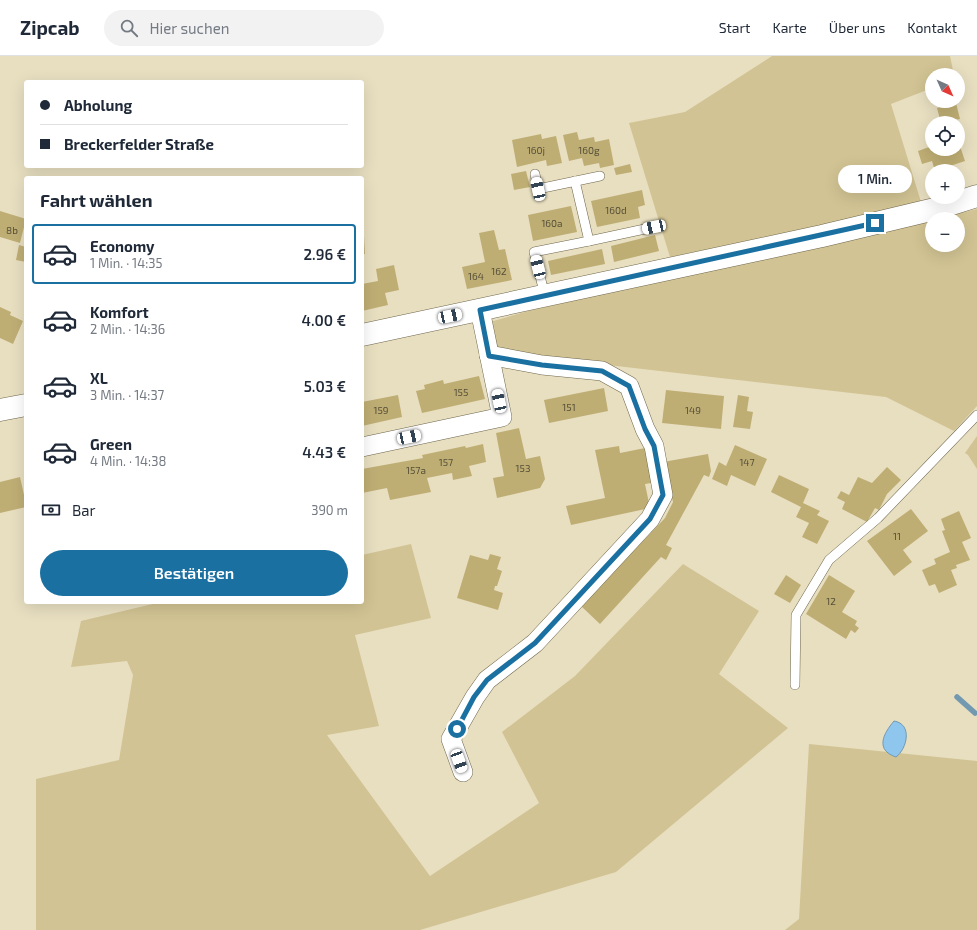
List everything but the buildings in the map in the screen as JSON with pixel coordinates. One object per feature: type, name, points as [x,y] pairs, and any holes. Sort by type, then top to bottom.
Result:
[{"type":"main road","points":[[364,335],[822,236],[939,208],[977,196]]},
{"type":"main road","points":[[0,410],[24,405]]},
{"type":"street","points":[[364,447],[502,417],[480,310]]},
{"type":"street","points":[[463,772],[451,739],[474,697],[487,680],[535,643],[650,519],[663,495],[654,446],[645,429],[629,386],[602,371],[542,365],[489,356]]},
{"type":"lane","points":[[535,174],[538,189],[600,176]]},
{"type":"lane","points":[[575,181],[589,241]]},
{"type":"lane","points":[[545,296],[534,252],[654,227]]},
{"type":"lane","points":[[795,685],[796,615],[829,560],[878,518],[977,415]]},
{"type":"shaded area","points":[[772,56],[950,56],[953,68],[925,68],[925,91],[891,104],[921,202],[670,257],[629,123],[685,112]]},
{"type":"shaded area","points":[[977,209],[977,406],[954,431],[886,397],[495,352],[490,322],[528,311],[925,222],[925,252],[965,252],[965,212]]},
{"type":"shaded area","points":[[977,436],[977,469],[965,453]]},
{"type":"shaded area","points":[[411,544],[431,618],[355,635],[379,726],[327,735],[430,876],[539,803],[502,732],[575,676],[683,564],[759,611],[719,674],[788,728],[616,872],[420,930],[36,930],[36,779],[119,760],[133,675],[127,661],[71,667],[81,621],[153,604],[364,604],[364,555]]},
{"type":"shaded area","points":[[809,744],[977,761],[977,930],[785,930],[799,919]]},
{"type":"water","points":[[894,721],[900,723],[906,732],[903,748],[896,757],[889,754],[883,746],[884,736]]},
{"type":"waterway","points":[[957,697],[975,713]]},
{"type":"route","points":[[457,729],[474,697],[487,680],[535,643],[650,519],[659,505],[663,495],[654,446],[645,429],[629,386],[602,371],[542,365],[489,356],[480,310],[822,236],[875,223]]}]
